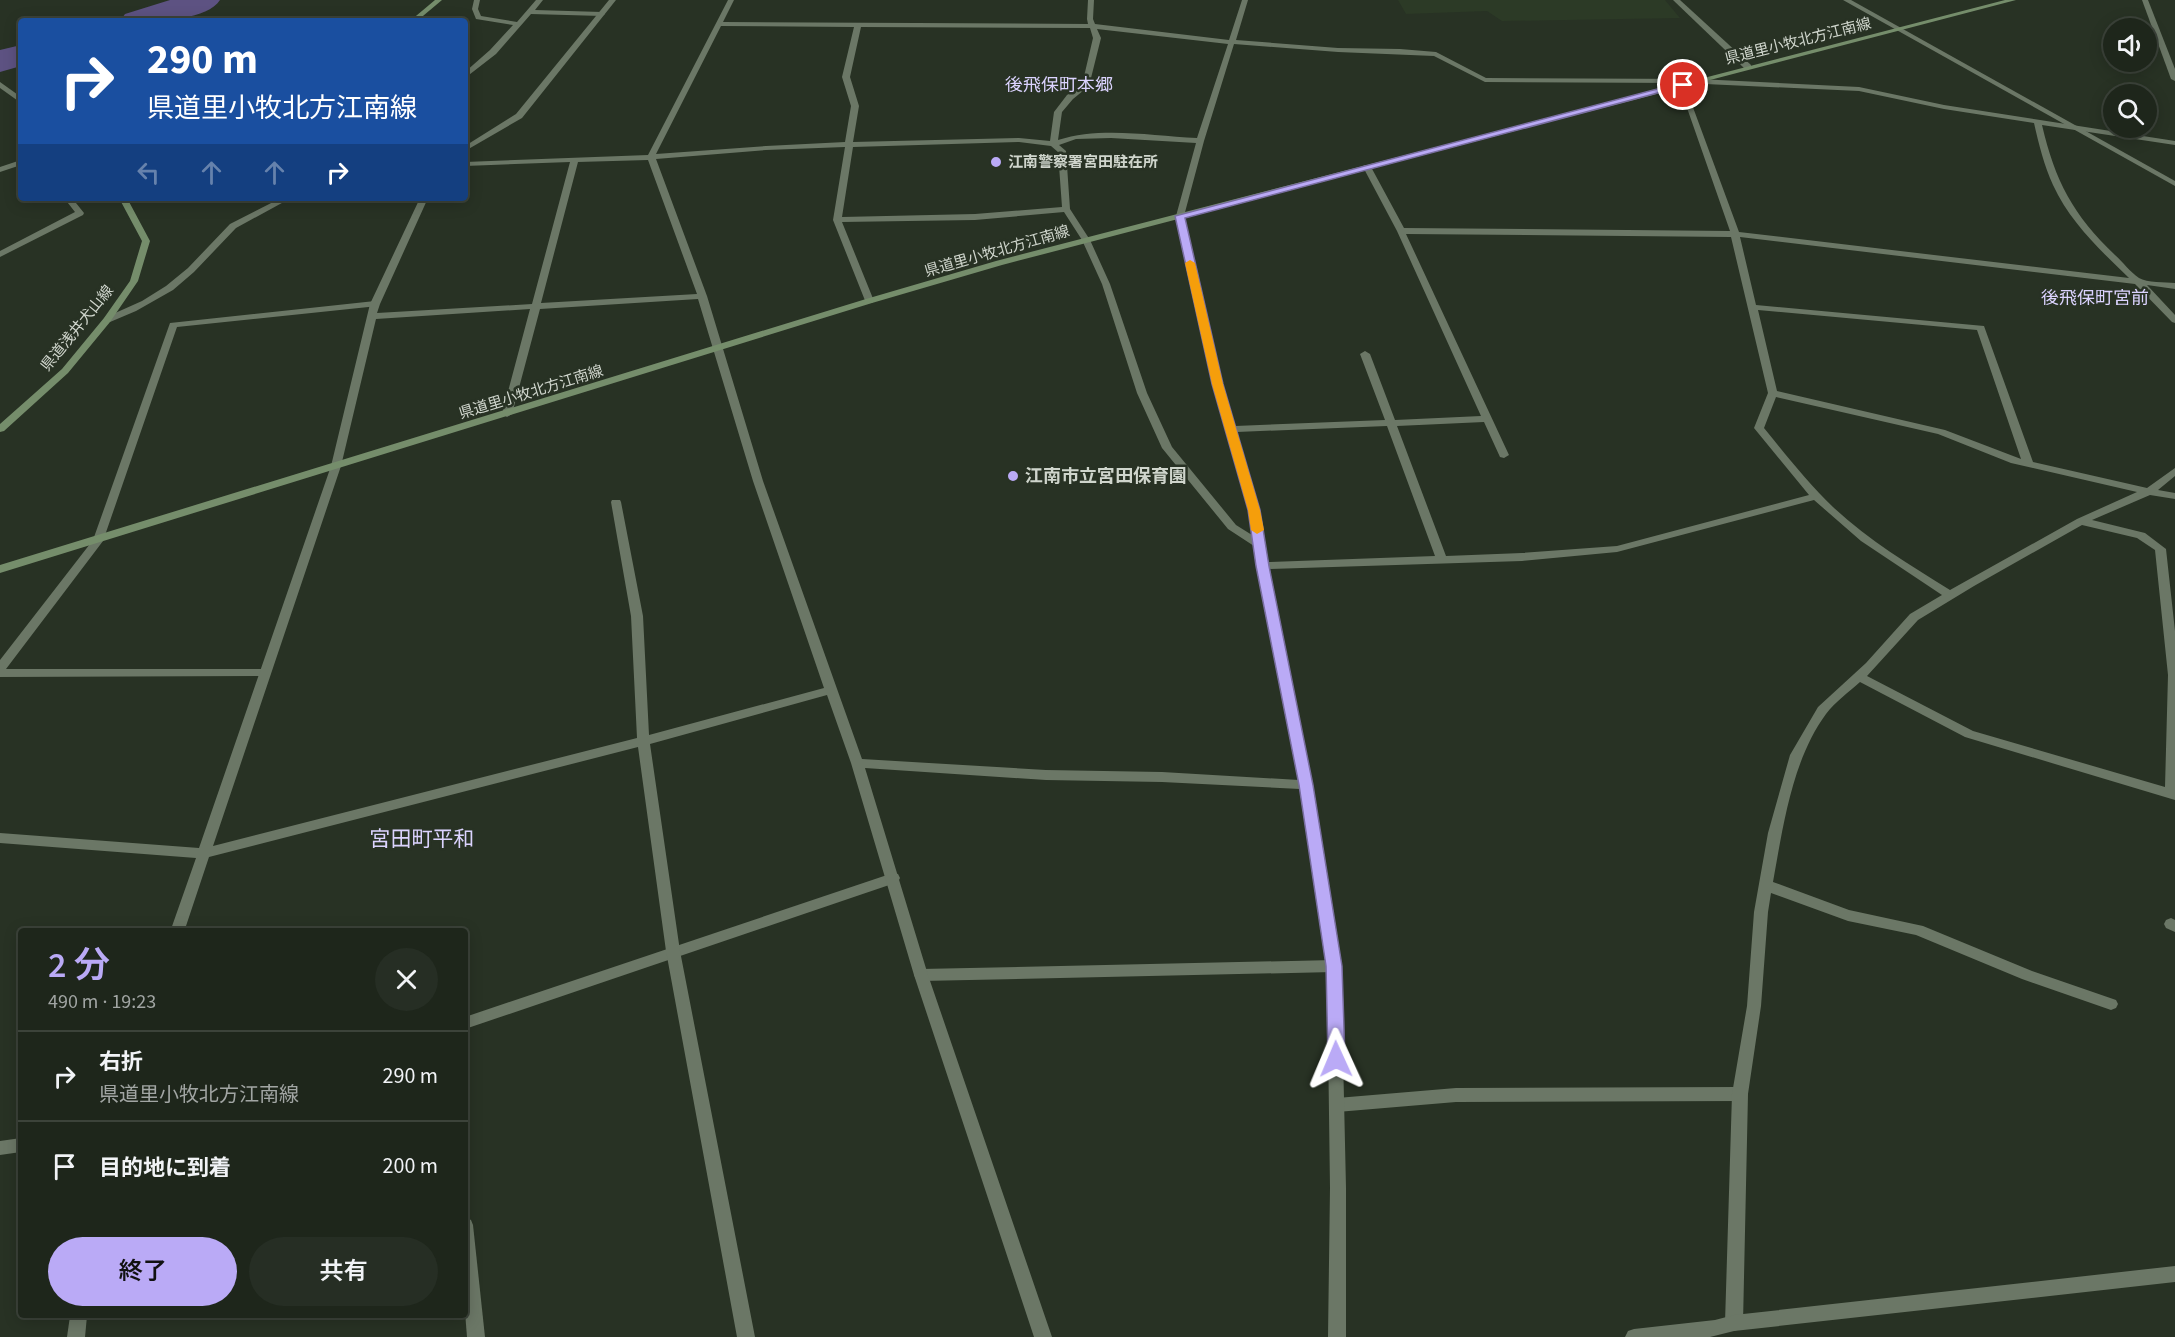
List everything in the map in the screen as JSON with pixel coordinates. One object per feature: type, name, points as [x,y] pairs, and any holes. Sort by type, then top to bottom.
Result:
[{"type":"main road","points":[[417,18],[439,0]]},
{"type":"main road","name":"県道里小牧北方江南線","points":[[0,569],[98,541],[869,301],[1086,240],[2013,0]]},
{"type":"main road","name":"県道浅井犬山線","points":[[0,429],[65,371],[108,320],[134,281],[146,241],[125,201]]},
{"type":"street","points":[[477,0],[475,9],[478,18],[518,24]]},
{"type":"street","points":[[468,73],[493,52],[540,0]]},
{"type":"street","points":[[468,147],[519,116],[613,0]]},
{"type":"street","points":[[732,0],[651,158],[702,296],[758,481],[857,763],[921,975],[1043,1337]]},
{"type":"street","points":[[1053,144],[1058,112],[1070,97],[1085,86],[1097,39],[1090,19],[1091,0]]},
{"type":"street","points":[[1245,0],[1200,141],[1180,216],[1218,384],[1254,510],[1262,566],[1306,785],[1334,966],[1337,1105],[1337,1337]]},
{"type":"street","points":[[1676,0],[1748,68]]},
{"type":"street","points":[[1845,0],[2175,184]]},
{"type":"street","points":[[2145,0],[2175,79]]},
{"type":"street","points":[[531,12],[602,14]]},
{"type":"street","points":[[719,24],[1092,26],[1232,42],[1436,54],[1485,80],[1698,81],[1859,89],[1944,107],[2175,143]]},
{"type":"street","points":[[858,24],[846,77],[855,106],[837,220],[869,301]]},
{"type":"street","points":[[0,84],[18,99]]},
{"type":"street","points":[[1683,85],[1735,234],[1773,393],[1759,428],[1799,478],[1839,518],[1887,554],[1950,595]]},
{"type":"street","points":[[2038,123],[2044,156],[2056,185],[2073,216],[2106,253],[2175,320]]},
{"type":"street","points":[[468,164],[651,158],[766,148],[926,141],[1019,140],[1053,144],[1075,137],[1111,136],[1200,141]]},
{"type":"street","points":[[1053,144],[1062,151],[1066,209],[1086,240],[1106,284],[1142,393],[1167,448],[1232,527],[1260,545]]},
{"type":"street","points":[[507,414],[575,160]]},
{"type":"street","points":[[0,170],[18,163]]},
{"type":"street","points":[[1367,167],[1401,231],[1420,277],[1504,455]]},
{"type":"street","points":[[0,254],[80,213],[70,201]]},
{"type":"street","points":[[108,320],[145,305],[167,290],[201,260],[234,225],[281,201]]},
{"type":"street","points":[[178,928],[336,466],[375,304],[423,201]]},
{"type":"street","points":[[837,220],[975,217],[1066,209]]},
{"type":"street","points":[[1401,231],[1735,234],[2175,286]]},
{"type":"street","points":[[373,316],[702,296]]},
{"type":"street","points":[[0,668],[98,541],[173,325],[375,304]]},
{"type":"street","points":[[1753,307],[1981,328],[2028,464]]},
{"type":"street","points":[[1365,354],[1442,560]]},
{"type":"street","points":[[1773,393],[1941,432],[2028,464],[2175,496]]},
{"type":"street","points":[[1230,429],[1488,419]]},
{"type":"street","points":[[1734,1323],[1740,1094],[1754,1006],[1761,912],[1775,833],[1796,755],[1822,710],[1914,617],[2081,521],[2149,491],[2175,471]]},
{"type":"street","points":[[1262,566],[1522,557],[1617,549],[1818,496]]},
{"type":"street","points":[[616,502],[637,616],[643,740],[673,951],[746,1337]]},
{"type":"street","points":[[1858,676],[1969,734],[2173,795],[2175,676],[2160,549],[2141,535],[2081,521]]},
{"type":"street","points":[[0,673],[265,673]]},
{"type":"street","points":[[0,838],[204,853],[557,764],[831,690]]},
{"type":"street","points":[[857,763],[1046,775],[1162,777],[1306,785]]},
{"type":"street","points":[[468,1022],[893,878]]},
{"type":"street","points":[[1766,885],[1848,915],[1918,930],[2027,975],[2111,1004]]},
{"type":"street","points":[[921,975],[1334,966]]},
{"type":"street","points":[[1337,1105],[1456,1095],[1740,1094]]},
{"type":"street","points":[[0,1148],[18,1145]]},
{"type":"street","points":[[468,1256],[476,1337]]},
{"type":"street","points":[[1634,1337],[1716,1332],[1734,1323],[2175,1274]]},
{"type":"street","points":[[76,1337],[79,1318]]},
{"type":"shaded area","points":[[1398,0],[1665,0],[1680,18],[1502,21],[1487,11],[1406,14]]},
{"type":"waterway","points":[[147,18],[204,0]]},
{"type":"waterway","points":[[0,61],[18,56]]},
{"type":"slow traffic","points":[[1190,263],[1218,384],[1254,510],[1257,530]]},
{"type":"place","name":"江南警察署宮田駐在所","points":[[996,162]]},
{"type":"place","name":"江南市立宮田保育園","points":[[1013,476]]},
{"type":"district","name":"後飛保町本郷","points":[[1059,85]]},
{"type":"district","name":"後飛保町宮前","points":[[2095,298]]},
{"type":"district","name":"宮田町平和","points":[[422,839]]},
{"type":"route","points":[[1336,1059],[1334,966],[1306,785],[1262,566],[1254,510],[1218,384],[1180,216],[1683,85]]}]
